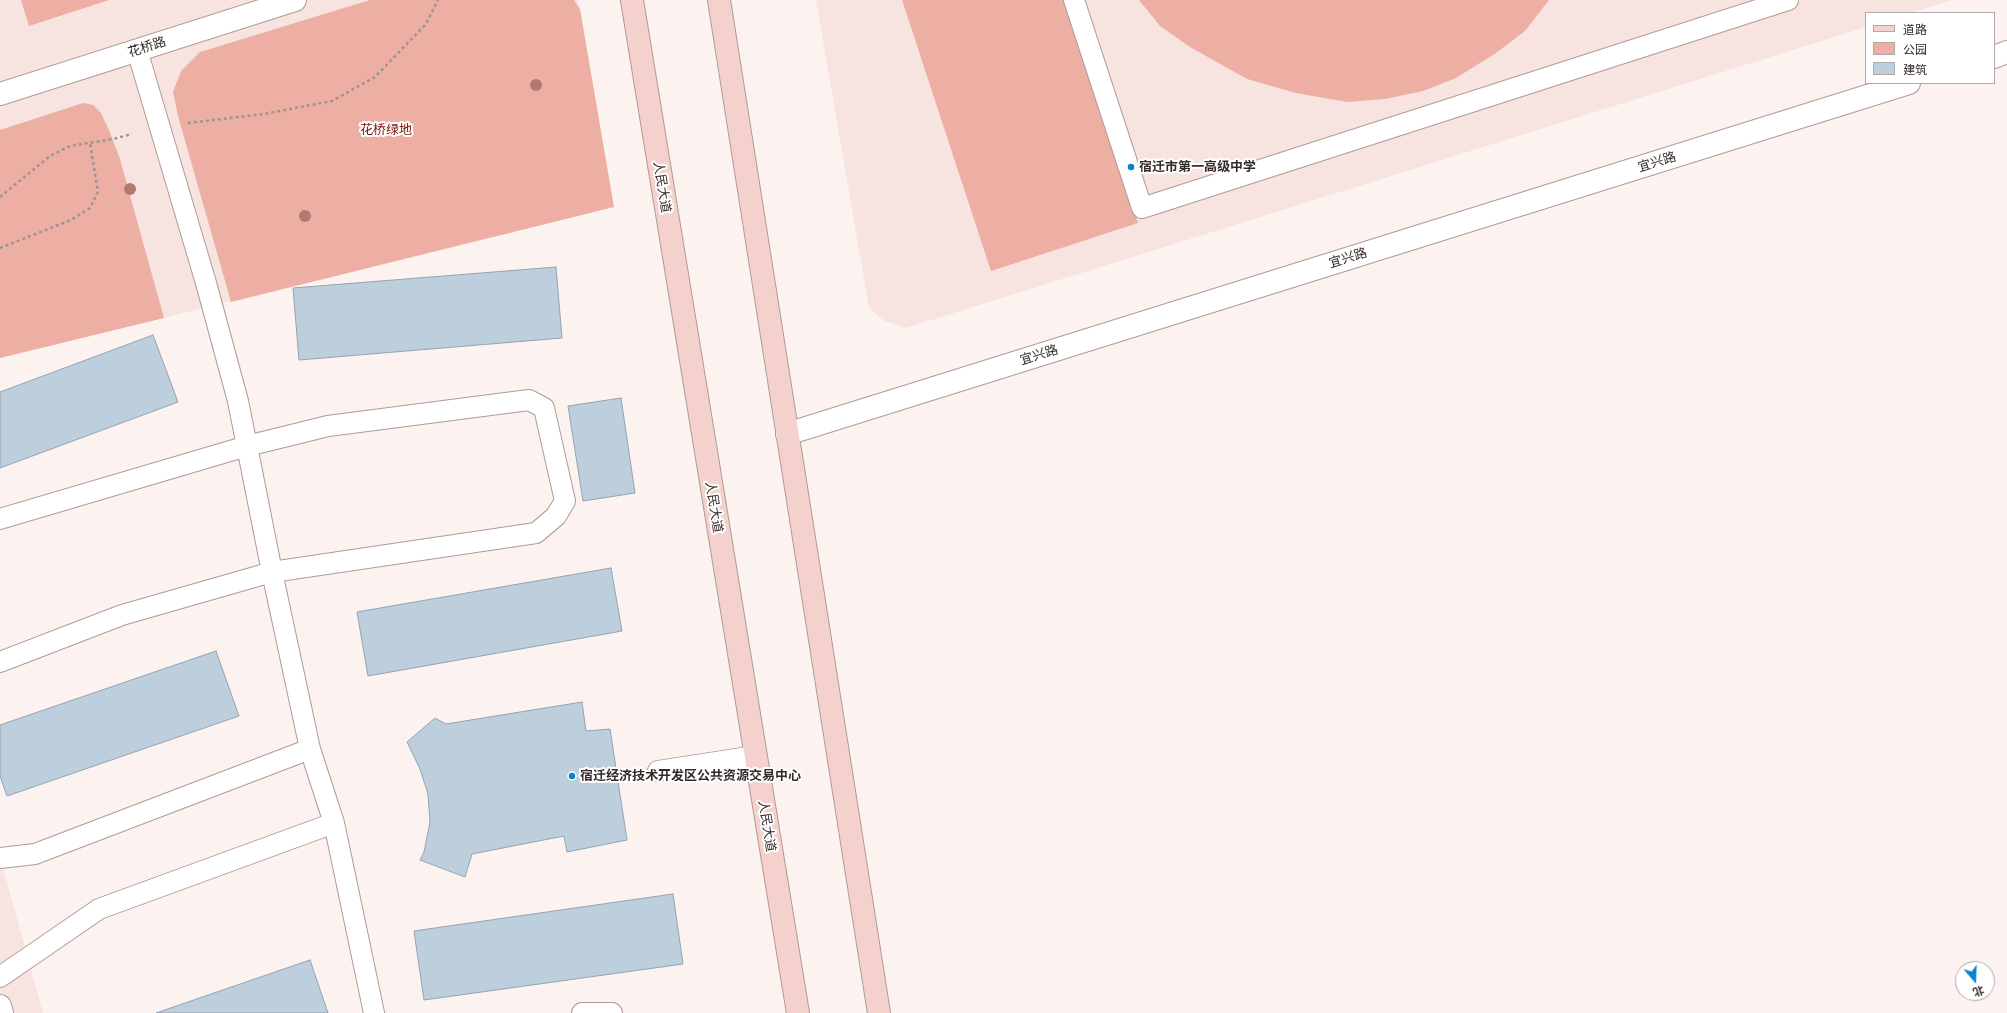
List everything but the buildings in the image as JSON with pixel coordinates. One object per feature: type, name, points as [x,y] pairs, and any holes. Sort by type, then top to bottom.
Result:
[{"type":"main road","name":"人民大道","points":[[632,0],[798,1013]]},
{"type":"main road","points":[[719,0],[880,1013]]},
{"type":"street","name":"花桥路","points":[[0,94],[295,0]]},
{"type":"street","points":[[1995,56],[2007,52]]},
{"type":"street","name":"宜兴路","points":[[787,434],[1906,84]]},
{"type":"street","points":[[0,1006],[2,1013]]},
{"type":"lane","points":[[1074,0],[1142,208],[1776,2]]},
{"type":"lane","points":[[137,50],[206,283],[238,401],[272,572],[310,748],[334,822],[374,1013]]},
{"type":"lane","points":[[0,519],[247,446],[328,426],[529,400],[544,408],[565,501],[556,516],[536,533],[272,572],[122,615],[0,662]]},
{"type":"lane","points":[[0,858],[35,854],[310,748]]},
{"type":"lane","points":[[658,772],[755,756]]},
{"type":"lane","points":[[0,977],[99,909],[334,822]]},
{"type":"lane","points":[[582,1013],[612,1013]]},
{"type":"path","points":[[0,197],[50,156],[70,146],[113,139],[160,126],[221,121],[332,101],[375,78],[426,24],[438,0]]},
{"type":"path","points":[[0,248],[71,220],[90,208],[98,192],[90,143]]},
{"type":"shaded area","points":[[0,0],[578,0],[614,207],[0,358]]},
{"type":"shaded area","name":"宿迁市第一高级中学","points":[[816,0],[1952,0],[1913,12],[1865,12],[1865,27],[906,328],[883,320],[869,308]]},
{"type":"shaded area","points":[[0,857],[43,1013],[0,1013]]},
{"type":"green space","points":[[21,0],[109,0],[29,26]]},
{"type":"green space","name":"花桥绿地","points":[[370,0],[574,0],[580,9],[614,207],[231,302],[178,116],[173,92],[181,71],[200,52]]},
{"type":"green space","points":[[902,0],[1065,0],[1138,223],[991,271]]},
{"type":"green space","points":[[1139,0],[1549,0],[1525,31],[1496,53],[1456,78],[1423,91],[1385,99],[1347,102],[1296,93],[1247,79],[1190,47],[1160,26]]},
{"type":"green space","points":[[83,103],[93,105],[101,113],[120,159],[164,318],[0,358],[0,130]]},
{"type":"place","name":"宿迁市第一高级中学","points":[[1131,167]]},
{"type":"place","name":"宿迁经济技术开发区公共资源交易中心","points":[[572,776]]}]
